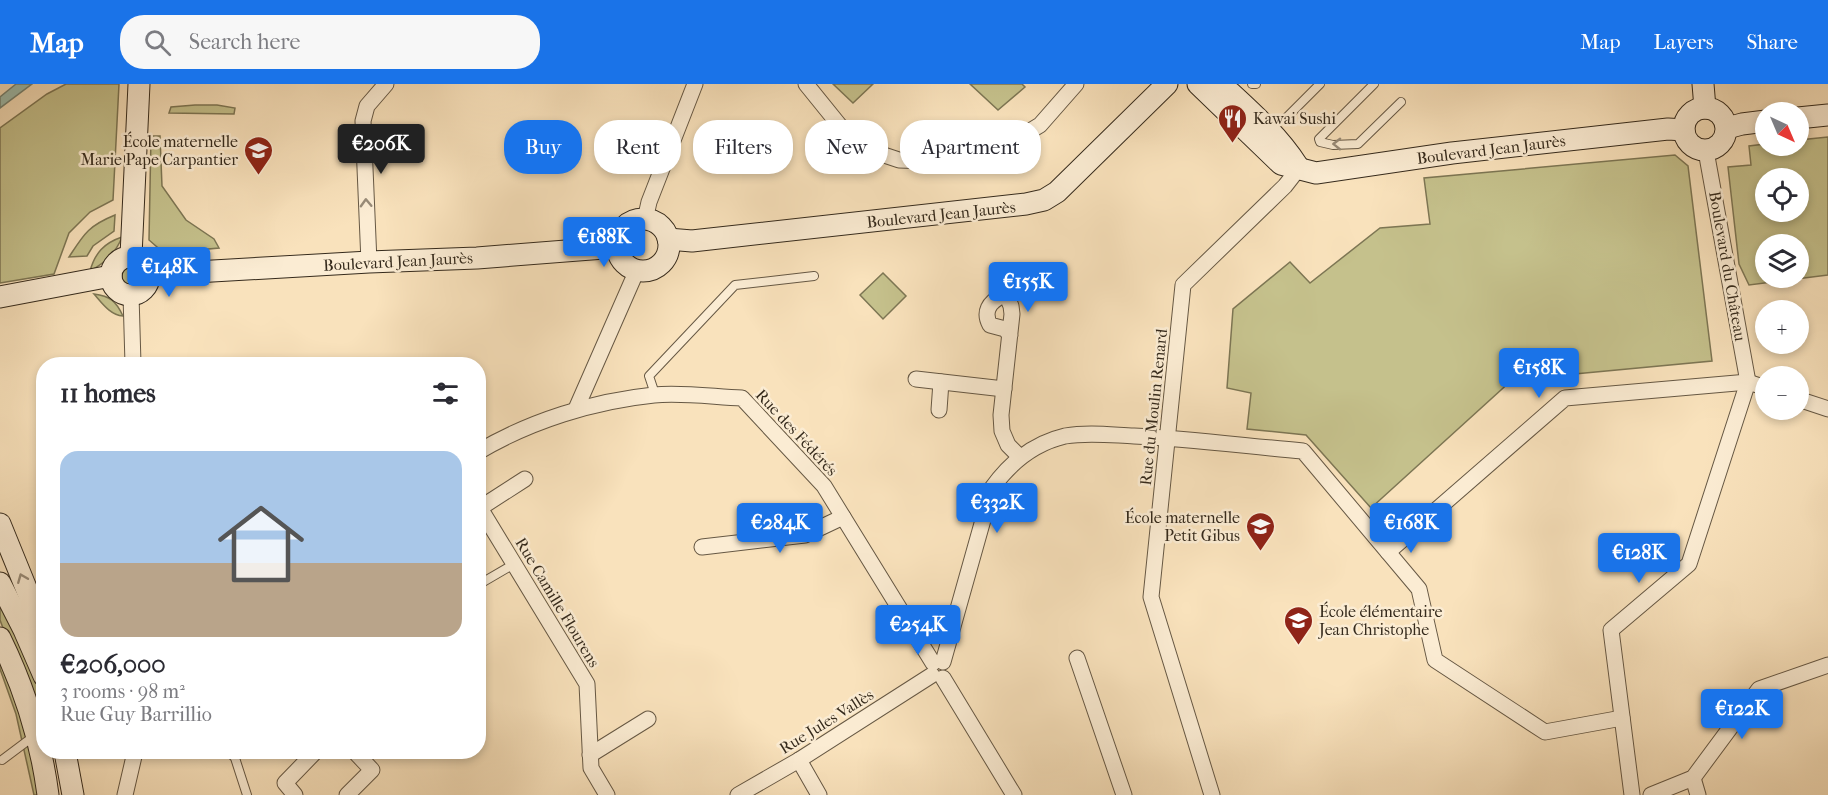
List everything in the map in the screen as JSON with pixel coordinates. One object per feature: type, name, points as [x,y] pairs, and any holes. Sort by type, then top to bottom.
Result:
[{"type":"street","points":[[131,84],[136,132],[139,276],[133,357]]},
{"type":"street","points":[[136,132],[139,84]]},
{"type":"street","points":[[369,262],[363,121],[367,106],[386,84]]},
{"type":"street","points":[[645,220],[649,201],[695,84]]},
{"type":"street","points":[[806,84],[840,126],[878,153],[899,160],[954,162],[1002,148],[1040,125],[1076,84]]},
{"type":"street","name":"Boulevard Jean Jaurès","points":[[668,239],[692,241],[1026,204],[1044,200],[1057,192],[1167,84]]},
{"type":"street","name":"Boulevard Jean Jaurès","points":[[1198,84],[1281,164],[1316,172],[1452,153],[1668,129],[1684,130]]},
{"type":"street","points":[[1221,84],[1266,127],[1289,152],[1299,168]]},
{"type":"street","points":[[1703,84],[1705,108]]},
{"type":"street","points":[[1705,108],[1716,110],[1727,128],[1726,135],[1719,146],[1706,151],[1693,147],[1685,137],[1684,130],[1687,118],[1705,108]]},
{"type":"street","points":[[1809,117],[1828,115]]},
{"type":"street","points":[[1727,128],[1755,122]]},
{"type":"street","name":"Boulevard du Château","points":[[1706,151],[1748,382]]},
{"type":"street","name":"Rue du Moulin Renard","points":[[1212,795],[1151,597],[1183,285],[1285,186],[1299,168]]},
{"type":"street","points":[[645,220],[660,225],[668,239],[667,256],[662,263],[646,271],[629,267],[623,261],[617,247],[623,229],[629,224],[645,220]]},
{"type":"street","name":"Boulevard Jean Jaurès","points":[[139,276],[477,258],[617,247]]},
{"type":"street","points":[[120,259],[139,276],[121,293],[116,289],[111,276],[112,269],[120,259]]},
{"type":"street","points":[[576,409],[637,270]]},
{"type":"street","points":[[6,299],[111,276]]},
{"type":"street","points":[[1010,335],[1001,415],[1002,431],[1008,445],[1020,458]]},
{"type":"street","points":[[916,379],[1004,388]]},
{"type":"street","points":[[939,410],[941,382]]},
{"type":"street","points":[[1388,552],[1565,398],[1748,382],[1755,384]]},
{"type":"street","points":[[1632,795],[1611,630],[1689,564],[1748,382]]},
{"type":"street","name":"Rue des Fédérés","points":[[486,447],[576,409],[655,394],[742,398],[824,486],[1014,795]]},
{"type":"street","points":[[1809,403],[1828,409]]},
{"type":"street","points":[[938,670],[992,488],[1004,471],[1048,441],[1071,435],[1087,433],[1168,438],[1302,451],[1419,589],[1435,660],[1545,732],[1622,718]]},
{"type":"street","name":"Rue Camille Flourens","points":[[486,504],[525,479]]},
{"type":"street","points":[[702,547],[805,535],[843,517]]},
{"type":"street","name":"Rue Camille Flourens","points":[[486,520],[587,684],[591,768],[607,795]]},
{"type":"street","points":[[0,524],[36,612]]},
{"type":"street","points":[[0,584],[36,658]]},
{"type":"street","points":[[0,638],[18,678],[36,735]]},
{"type":"street","points":[[1077,658],[1124,795]]},
{"type":"street","points":[[1651,795],[1694,778],[1759,689],[1828,664]]},
{"type":"street","name":"Rue Jules Vallès","points":[[738,795],[799,760],[938,670]]},
{"type":"street","points":[[590,755],[648,719]]},
{"type":"street","points":[[41,759],[48,795]]},
{"type":"street","points":[[66,759],[73,795]]},
{"type":"street","points":[[73,795],[74,759]]},
{"type":"street","points":[[125,795],[133,759]]},
{"type":"street","points":[[295,795],[285,783],[308,759]]},
{"type":"street","points":[[347,795],[372,770],[362,759]]},
{"type":"street","points":[[799,760],[819,795]]},
{"type":"street","points":[[1694,778],[1698,795]]},
{"type":"lane","points":[[1286,118],[1320,84]]},
{"type":"lane","points":[[1374,84],[1319,139],[1323,143],[1358,144],[1401,102]]},
{"type":"lane","points":[[655,394],[649,376],[735,285],[814,276]]},
{"type":"lane","points":[[486,580],[514,564]]},
{"type":"lane","points":[[2,760],[36,735]]},
{"type":"lane","points":[[235,759],[247,795]]},
{"type":"shaded area","points":[[16,84],[32,84],[0,108],[0,97]]},
{"type":"shaded area","points":[[66,84],[119,84],[113,200],[90,212],[69,233],[54,274],[0,283],[0,128],[47,94]]},
{"type":"shaded area","points":[[833,84],[873,84],[853,103]]},
{"type":"shaded area","points":[[970,84],[1022,84],[1025,87],[998,110]]},
{"type":"shaded area","points":[[195,105],[235,108],[234,114],[169,113],[171,107]]},
{"type":"shaded area","points":[[151,136],[160,136],[162,186],[186,220],[214,239],[219,248],[164,253],[149,240]]},
{"type":"shaded area","points":[[1828,137],[1828,275],[1809,277],[1809,234],[1755,234],[1755,284],[1749,285],[1739,264],[1728,167],[1751,165],[1749,146],[1755,145],[1755,156],[1809,156],[1809,139]]},
{"type":"shaded area","points":[[1675,155],[1688,166],[1712,361],[1512,380],[1371,508],[1306,435],[1247,429],[1251,393],[1227,388],[1233,309],[1290,262],[1310,283],[1380,228],[1430,224],[1424,178]]},
{"type":"shaded area","points":[[115,215],[114,231],[93,246],[87,256],[69,257],[88,232]]},
{"type":"shaded area","points":[[122,237],[117,248],[109,257],[90,271],[101,250],[110,242]]},
{"type":"shaded area","points":[[131,267],[137,270],[140,276],[137,282],[131,285],[125,282],[122,276],[125,270]]},
{"type":"shaded area","points":[[883,273],[906,296],[883,319],[860,295]]},
{"type":"shaded area","points":[[94,294],[112,300],[123,316],[110,311]]},
{"type":"shaded area","points":[[0,600],[36,679],[36,715],[0,620]]},
{"type":"shaded area","points":[[0,653],[17,696],[41,795],[34,795],[16,714],[0,669]]},
{"type":"place","name":"Kawai Sushi","points":[[1232,144]]},
{"type":"place","name":"École maternelle Marie Pape Carpantier","points":[[259,176]]},
{"type":"place","name":"École maternelle Petit Gibus","points":[[1261,552]]},
{"type":"place","name":"École élémentaire Jean Christophe","points":[[1298,646]]}]
